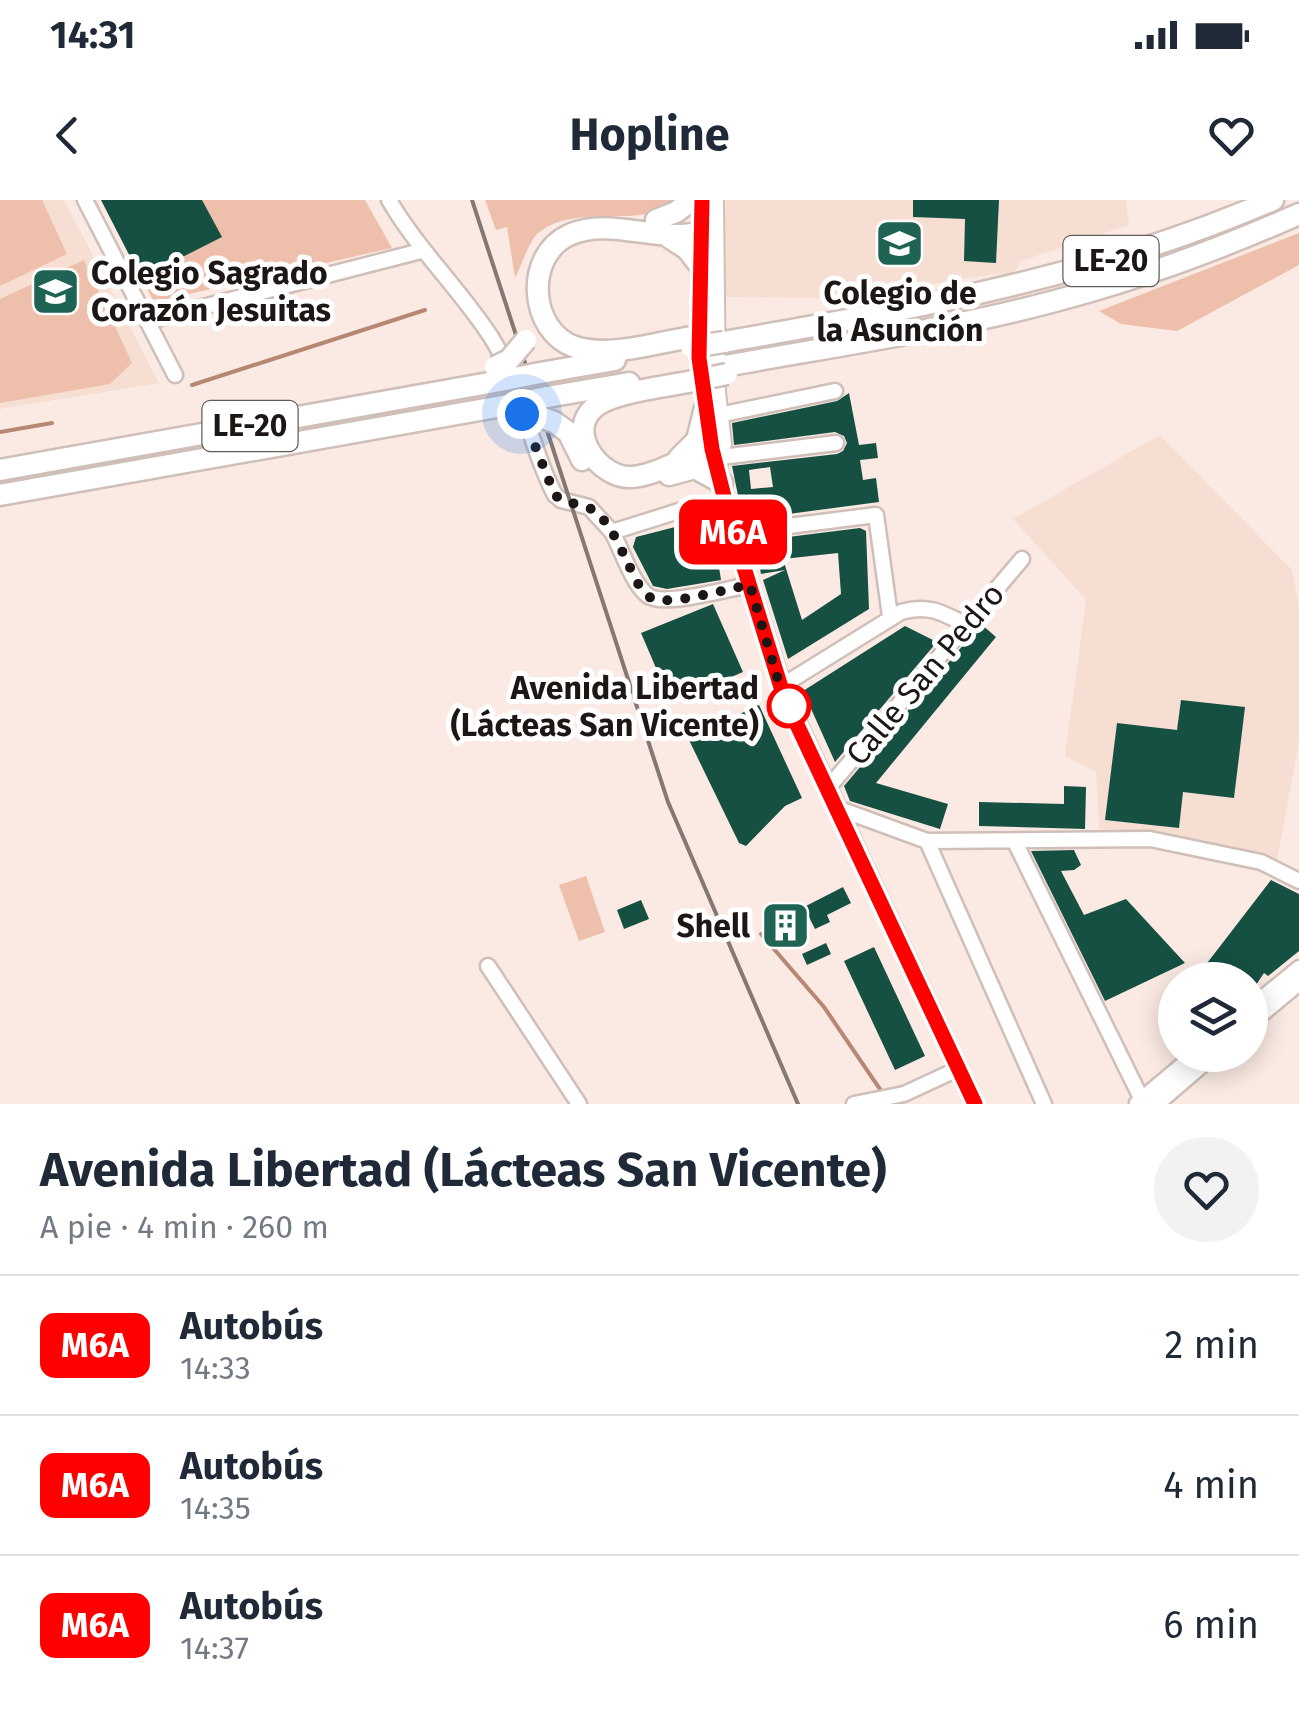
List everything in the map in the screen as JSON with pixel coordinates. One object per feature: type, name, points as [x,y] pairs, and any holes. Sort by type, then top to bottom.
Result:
[{"type":"highway","points":[[660,228],[692,200]]},
{"type":"highway","name":"LE-20","points":[[0,470],[237,428],[497,365],[540,374],[691,342],[720,331],[943,303],[1098,264],[1195,232],[1272,200]]},
{"type":"highway","name":"LE-20","points":[[0,495],[272,446],[510,411],[547,397],[726,370],[1008,313],[1106,287],[1206,253],[1299,214]]},
{"type":"highway","points":[[497,365],[509,360],[526,340],[531,328],[531,269],[536,254],[556,230],[582,219],[596,218],[660,228],[687,249],[700,266]]},
{"type":"highway","points":[[691,342],[590,351],[572,346],[556,337],[540,311],[538,294],[542,266],[566,236],[603,230],[701,230]]},
{"type":"highway","points":[[693,376],[594,407],[583,426],[590,452],[615,475],[640,476],[676,466],[695,468],[717,445]]},
{"type":"highway","points":[[510,411],[543,418],[568,432],[588,468],[609,484],[639,487],[717,445]]},
{"type":"highway","points":[[676,466],[697,440],[717,445]]},
{"type":"main road","points":[[710,203],[701,230],[699,358],[733,532],[780,687],[974,1104]]},
{"type":"main road","points":[[710,203],[720,331],[717,445]]},
{"type":"main road","points":[[701,230],[708,238],[708,315],[720,331]]},
{"type":"street","points":[[84,200],[176,375]]},
{"type":"street","points":[[389,200],[497,365],[555,495],[589,508],[612,532],[651,598],[666,600],[750,585]]},
{"type":"street","points":[[148,321],[421,251]]},
{"type":"street","points":[[717,445],[835,391]]},
{"type":"street","points":[[717,445],[836,443]]},
{"type":"street","points":[[612,532],[701,504]]},
{"type":"street","points":[[733,532],[876,514],[890,616]]},
{"type":"street","name":"Calle San Pedro","points":[[828,788],[1022,559]]},
{"type":"street","points":[[780,687],[890,616],[918,607],[935,609],[966,625]]},
{"type":"street","points":[[837,808],[927,840],[1150,839],[1261,862],[1299,881]]},
{"type":"street","points":[[927,840],[1044,1104]]},
{"type":"street","points":[[1015,842],[1144,1103]]},
{"type":"street","points":[[488,966],[579,1104]]},
{"type":"street","points":[[1268,993],[1299,968]]},
{"type":"street","points":[[1268,1009],[1298,985]]},
{"type":"street","points":[[854,1104],[886,1098],[958,1069]]},
{"type":"street","points":[[1144,1103],[1176,1072]]},
{"type":"street","points":[[1144,1103],[1189,1072]]},
{"type":"shaded area","name":"Colegio Sagrado Corazón Jesuitas","points":[[0,200],[64,200],[159,383],[0,409]]},
{"type":"shaded area","points":[[0,200],[42,200],[67,254],[0,286]]},
{"type":"shaded area","points":[[101,200],[365,200],[392,248],[154,302]]},
{"type":"shaded area","points":[[485,200],[675,200],[646,214],[569,219],[552,225],[536,235],[515,278],[507,227],[496,230]]},
{"type":"shaded area","name":"Colegio de la Asunción","points":[[726,200],[1126,200],[1129,225],[1021,261],[1013,275],[994,274],[850,298],[723,297]]},
{"type":"shaded area","points":[[1299,233],[1299,265],[1177,331],[1121,324],[1099,311]]},
{"type":"shaded area","points":[[84,260],[132,363],[110,384],[0,403],[0,299]]},
{"type":"shaded area","points":[[1160,435],[1292,570],[1299,606],[1299,742],[1277,861],[1164,836],[1099,829],[1096,772],[1065,756],[1086,600],[1013,519]]},
{"type":"shaded area","points":[[586,876],[605,932],[579,941],[559,885]]},
{"type":"building","points":[[101,200],[202,200],[222,237],[141,278]]},
{"type":"building","points":[[913,200],[999,200],[996,263],[964,261],[965,219],[913,217]]},
{"type":"building","points":[[849,393],[859,445],[876,443],[878,458],[860,460],[863,480],[876,478],[879,502],[743,520],[732,466],[837,454],[847,443],[844,436],[835,432],[734,445],[732,423],[837,401]],"holes":[[[770,467],[773,487],[751,489],[749,470]]]},
{"type":"building","points":[[711,513],[712,524],[706,525],[708,542],[715,542],[721,580],[667,589],[653,586],[633,547],[636,537]]},
{"type":"building","points":[[860,528],[866,531],[869,609],[788,659],[763,580],[785,570],[761,574],[755,541]],"holes":[[[838,553],[841,594],[802,620],[783,559]]]},
{"type":"building","points":[[713,604],[743,672],[671,703],[641,633]]},
{"type":"building","points":[[981,624],[996,637],[876,783],[948,804],[940,829],[850,801],[844,786]]},
{"type":"building","points":[[905,626],[937,642],[835,762],[803,691]]},
{"type":"building","points":[[1181,700],[1245,707],[1234,798],[1183,792],[1179,828],[1105,820],[1117,723],[1177,730]]},
{"type":"building","points":[[759,705],[802,798],[785,806],[746,846],[739,843],[688,738]]},
{"type":"building","points":[[1064,786],[1086,787],[1085,829],[979,826],[979,802],[1064,804]]},
{"type":"building","points":[[1074,850],[1081,865],[1061,871],[1084,915],[1126,899],[1184,962],[1158,962],[1158,976],[1105,1001],[1031,851]]},
{"type":"building","points":[[1271,880],[1299,894],[1299,951],[1268,976],[1268,962],[1208,962]]},
{"type":"building","points":[[843,887],[851,903],[827,915],[830,922],[815,929],[804,907]]},
{"type":"building","points":[[641,900],[649,919],[624,929],[617,910]]},
{"type":"building","points":[[826,943],[831,954],[807,965],[802,954]]},
{"type":"building","points":[[874,947],[925,1056],[895,1070],[844,961]]},
{"type":"waterway","points":[[192,385],[425,310]]},
{"type":"waterway","points":[[0,432],[52,423]]},
{"type":"waterway","points":[[761,934],[824,1007],[890,1104]]},
{"type":"railway","points":[[472,200],[668,802],[798,1104]]},
{"type":"bus line","name":"M6A","points":[[702,200],[699,358],[712,449],[733,532],[784,697],[975,1104]]},
{"type":"place","name":"Colegio de la Asunción","points":[[900,243]]},
{"type":"place","name":"Colegio Sagrado Corazón Jesuitas","points":[[56,291]]},
{"type":"place","name":"Avenida Libertad (Lácteas San Vicente)","points":[[789,706]]},
{"type":"place","name":"Shell","points":[[785,926]]},
{"type":"route","points":[[522,414],[555,495],[598,514],[651,598],[666,600],[750,585],[780,687],[792,712],[789,706]]}]
